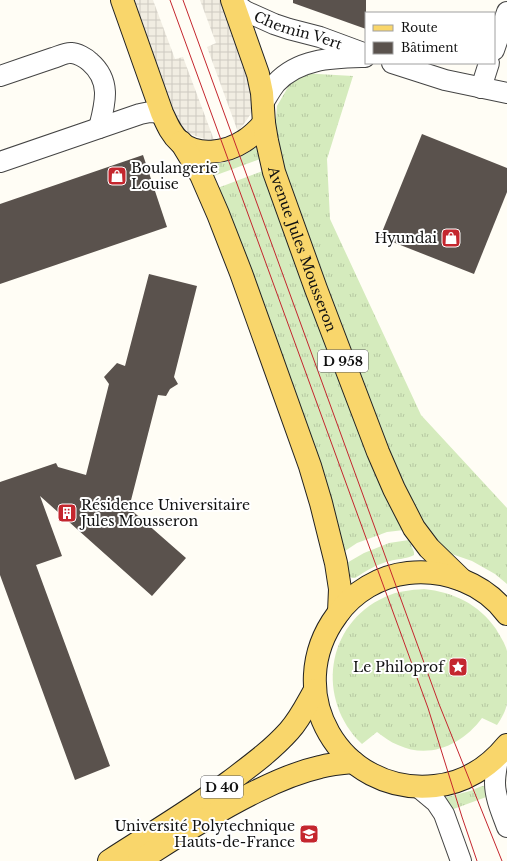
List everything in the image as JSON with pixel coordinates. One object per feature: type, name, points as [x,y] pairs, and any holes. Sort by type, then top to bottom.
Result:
[{"type":"main road","points":[[122,0],[162,113],[169,128],[181,142],[188,147],[203,152],[224,150],[236,146],[256,132],[264,113]]},
{"type":"main road","name":"Avenue Jules Mousseron","points":[[232,1],[260,84],[270,156],[279,185],[385,471],[414,528],[429,548],[462,580]]},
{"type":"main road","points":[[181,142],[201,175],[218,214],[241,273],[310,466],[336,563],[340,589],[338,612]]},
{"type":"main road","points":[[503,750],[492,761],[460,780],[440,785],[418,787],[384,780],[373,775],[354,762],[339,747],[327,730],[319,710],[315,690],[315,669],[319,649],[327,629],[338,612],[362,590],[387,578],[404,574],[428,572],[462,580],[490,596],[507,614]]},
{"type":"main road","name":"D 40","points":[[109,861],[196,806],[268,752],[292,727],[301,715],[315,690]]},
{"type":"main road","name":"D 40","points":[[139,861],[235,801],[293,775],[329,765],[354,762]]},
{"type":"street","name":"Chemin Vert","points":[[232,1],[245,11],[274,24],[320,37],[365,54]]},
{"type":"street","points":[[495,47],[507,12]]},
{"type":"street","points":[[0,76],[70,52],[85,58],[98,71],[104,84],[105,102],[98,128]]},
{"type":"street","name":"Chemin Vert","points":[[264,113],[276,83],[288,73],[302,65],[318,60],[365,57]]},
{"type":"street","points":[[395,64],[445,80],[507,93]]},
{"type":"street","points":[[481,88],[489,64]]},
{"type":"street","points":[[0,162],[145,113],[162,113]]},
{"type":"street","points":[[503,750],[495,783],[498,801],[507,827]]},
{"type":"street","points":[[418,787],[436,802],[442,811],[461,861]]},
{"type":"green space","points":[[300,73],[353,76],[327,159],[330,219],[421,415],[507,508],[507,584],[495,574],[472,561],[446,552],[436,543],[412,501],[370,407],[288,193],[275,131],[277,106],[291,82]]},
{"type":"green space","points":[[258,146],[263,158],[211,177],[207,165],[224,163],[235,159]]},
{"type":"green space","points":[[268,169],[404,530],[387,532],[357,543],[342,553],[215,189]]},
{"type":"green space","points":[[409,540],[414,555],[381,564],[367,570],[355,578],[348,575],[345,564],[364,553],[389,543]]},
{"type":"green space","points":[[424,589],[455,596],[473,606],[489,620],[504,642],[507,651],[507,703],[502,718],[497,725],[482,718],[456,742],[434,750],[422,751],[410,749],[392,742],[377,732],[362,744],[347,726],[338,706],[333,685],[334,664],[339,644],[350,625],[365,609],[395,593]]},
{"type":"green space","points":[[482,786],[486,788],[489,796],[448,811],[444,799]]},
{"type":"shaded area","points":[[131,0],[153,0],[175,59],[183,57],[214,140],[198,137],[186,132],[177,124]]},
{"type":"shaded area","points":[[200,0],[221,0],[250,80],[253,108],[238,132],[207,47],[216,43]]},
{"type":"building","points":[[293,0],[366,0],[365,29],[293,3]]},
{"type":"building","points":[[422,134],[507,168],[507,192],[474,274],[380,237]]},
{"type":"building","points":[[143,155],[167,227],[0,284],[0,204]]},
{"type":"building","name":"Résidence Universitaire Jules Mousseron","points":[[149,274],[197,286],[174,377],[178,384],[170,389],[166,396],[158,395],[129,508],[186,558],[152,596],[40,496],[62,556],[36,565],[110,766],[75,780],[0,575],[0,482],[56,463],[58,467],[86,475],[109,384],[104,377],[117,363],[125,366]]},
{"type":"tram line","points":[[170,0],[428,708],[477,861]]},
{"type":"tram line","points":[[183,0],[439,704],[502,861]]},
{"type":"place","name":"Boulangerie Louise","points":[[117,176]]},
{"type":"place","name":"Hyundai","points":[[451,238]]},
{"type":"place","name":"Résidence Universitaire Jules Mousseron","points":[[67,513]]},
{"type":"place","name":"Le Philoprof","points":[[458,667]]},
{"type":"place","name":"Université Polytechnique Hauts-de-France","points":[[309,834]]}]
